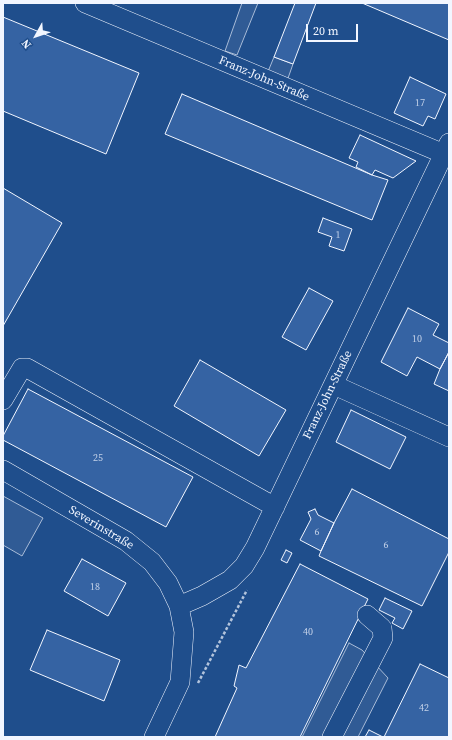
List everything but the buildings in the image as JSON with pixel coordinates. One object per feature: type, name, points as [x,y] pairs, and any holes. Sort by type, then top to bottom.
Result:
[{"type":"street","name":"Franz-John-Straße","points":[[85,3],[299,94],[447,151],[255,548],[244,566],[230,580],[202,596],[179,606]]},
{"type":"street","points":[[3,400],[22,368],[27,368],[275,507]]},
{"type":"street","points":[[334,384],[449,437]]},
{"type":"street","name":"Severinstraße","points":[[3,470],[126,541],[152,562],[168,583],[179,606],[184,632],[180,682],[154,737]]},
{"type":"street","points":[[332,737],[382,638],[382,628],[367,615]]},
{"type":"shaded area","points":[[242,3],[258,3],[237,55],[225,51]]},
{"type":"shaded area","points":[[274,57],[293,64],[287,81],[267,74]]},
{"type":"shaded area","points":[[3,496],[43,518],[22,556],[3,545]]},
{"type":"shaded area","points":[[349,643],[362,650],[388,678],[358,737],[302,737]]}]
